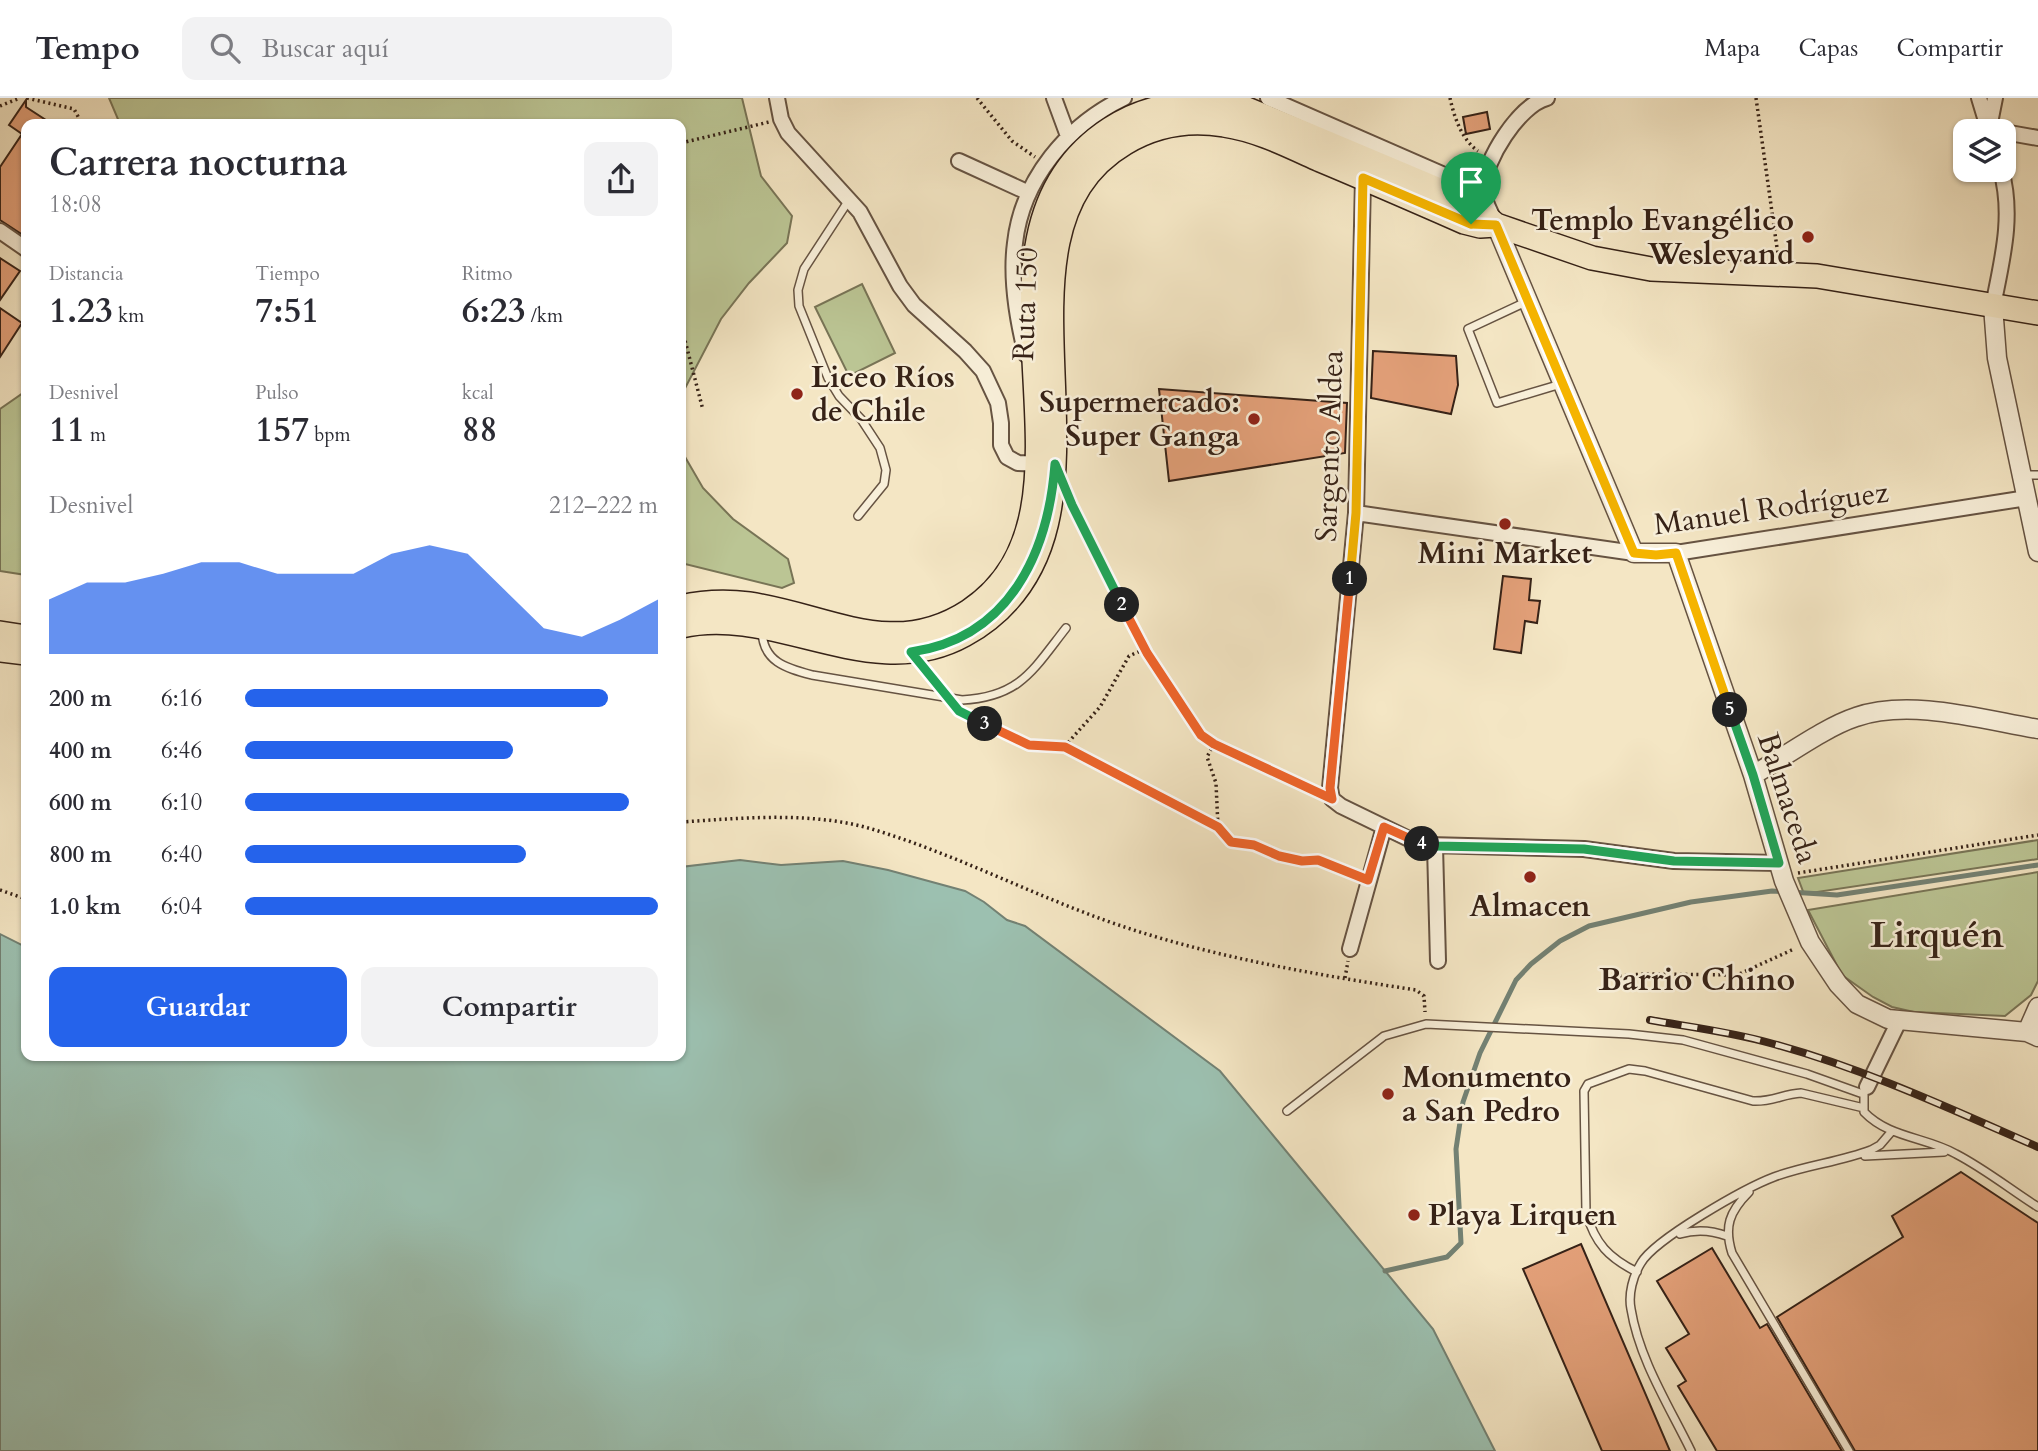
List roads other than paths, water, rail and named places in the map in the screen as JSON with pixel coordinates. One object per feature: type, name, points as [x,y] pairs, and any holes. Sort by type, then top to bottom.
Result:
[{"type":"main road","name":"Ruta 150","points":[[686,626],[725,622],[762,627],[856,649],[911,652],[938,647],[966,634],[992,615],[1015,590],[1033,560],[1050,507],[1035,385],[1035,253],[1045,212],[1064,174],[1087,146],[1114,126],[1143,112],[1171,104],[1196,102],[1255,112],[1468,202],[1496,225]]},
{"type":"main road","name":"Ruta 150","points":[[686,606],[715,602],[751,604],[886,635],[914,633],[942,625],[976,605],[998,585],[1018,554],[1045,464],[1056,251],[1071,202],[1099,163],[1122,145],[1149,131],[1177,124],[1226,125],[1265,136],[1464,222],[1480,226],[1496,225]]},
{"type":"main road","points":[[1496,225],[1563,249],[1621,265],[1675,272],[1780,274],[1858,282],[2038,313]]},
{"type":"main road","points":[[0,633],[21,635]]},
{"type":"main road","points":[[0,650],[21,652]]},
{"type":"street","points":[[777,98],[781,119],[795,143],[860,212],[900,286],[914,305],[983,371],[998,402],[1004,454],[1018,463],[1045,464]]},
{"type":"street","points":[[1054,98],[1069,136]]},
{"type":"street","points":[[1035,385],[1019,323],[1014,272],[1017,230],[1029,194],[1045,165],[1085,121],[1124,98]]},
{"type":"street","points":[[1268,98],[1483,192]]},
{"type":"street","points":[[1547,98],[1524,112],[1502,141],[1491,161],[1483,192],[1634,553]]},
{"type":"street","points":[[1979,98],[1989,119]]},
{"type":"street","points":[[1995,98],[1995,119]]},
{"type":"street","points":[[2016,134],[2038,138]]},
{"type":"street","points":[[958,161],[1029,194]]},
{"type":"street","name":"Sargento Aldea","points":[[1363,178],[1356,513],[1330,788],[1332,799],[1341,806],[1384,827]]},
{"type":"street","points":[[2004,182],[2007,218],[1993,306],[1997,358],[2030,475],[2027,498],[2038,552]]},
{"type":"street","points":[[0,231],[21,246]]},
{"type":"street","name":"Manuel Rodríguez","points":[[1356,513],[1656,555],[2027,498]]},
{"type":"street","name":"Balmaceda","points":[[1676,553],[1753,775],[1796,912],[1810,942],[1838,984],[1857,1004],[1877,1016],[1899,1021],[2032,1034]]},
{"type":"street","points":[[1753,775],[1846,720],[1877,712],[1902,710],[1944,713],[2038,729]]},
{"type":"street","points":[[1350,949],[1384,827],[1411,840],[1435,846],[1584,849],[1782,873]]},
{"type":"street","points":[[1435,846],[1438,961]]},
{"type":"street","points":[[2032,1034],[2038,1007]]},
{"type":"street","points":[[1865,1091],[1899,1021]]},
{"type":"lane","points":[[849,199],[804,269],[798,290],[799,306],[828,378],[874,439],[886,470],[884,484],[858,516]]},
{"type":"lane","points":[[1528,301],[1468,329],[1497,403],[1563,383]]},
{"type":"lane","points":[[762,627],[763,643],[769,657],[790,670],[812,676],[962,700],[987,698],[1004,692],[1030,673],[1066,628]]},
{"type":"lane","points":[[1287,1111],[1384,1036],[1426,1024],[1629,1034],[1683,1040],[1865,1091],[1864,1108],[1871,1119],[1892,1130],[1955,1153],[2038,1207]]},
{"type":"lane","points":[[1637,1272],[1615,1261],[1591,1229],[1587,1212],[1584,1091],[1588,1084],[1629,1069],[1753,1101],[1769,1102],[1792,1094],[1810,1094],[1864,1108]]},
{"type":"lane","points":[[1857,1156],[1880,1145],[1892,1130]]},
{"type":"lane","points":[[1691,1451],[1641,1347],[1630,1307],[1632,1286],[1641,1263],[1653,1250],[1729,1199],[1773,1177],[1857,1156],[1940,1151],[1955,1153]]},
{"type":"lane","points":[[1754,1187],[1737,1204],[1729,1221],[1727,1236],[1732,1253],[1849,1451]]},
{"type":"lane","points":[[1673,1236],[1691,1230],[1708,1230],[1727,1236]]},
{"type":"waterway","points":[[1385,1271],[1447,1257],[1461,1243],[1456,1149],[1463,1102],[1480,1053],[1516,980],[1560,941],[1589,926],[1691,902],[1772,891],[1837,895],[2038,865]]},
{"type":"railway","points":[[1650,1020],[1740,1036],[1839,1064],[2038,1147]]},
{"type":"place","name":"Templo Evangélico Wesleyand","points":[[1808,237]]},
{"type":"place","name":"Liceo Ríos de Chile","points":[[797,394]]},
{"type":"place","name":"Supermercado: Super Ganga","points":[[1254,419]]},
{"type":"place","name":"Mini Market","points":[[1505,524]]},
{"type":"place","name":"Almacen","points":[[1530,877]]},
{"type":"place","name":"Monumento a San Pedro","points":[[1388,1094]]},
{"type":"place","name":"Playa Lirquen","points":[[1414,1215]]},
{"type":"district","name":"Lirquén","points":[[1937,934]]},
{"type":"district","name":"Barrio Chino","points":[[1697,979]]}]
